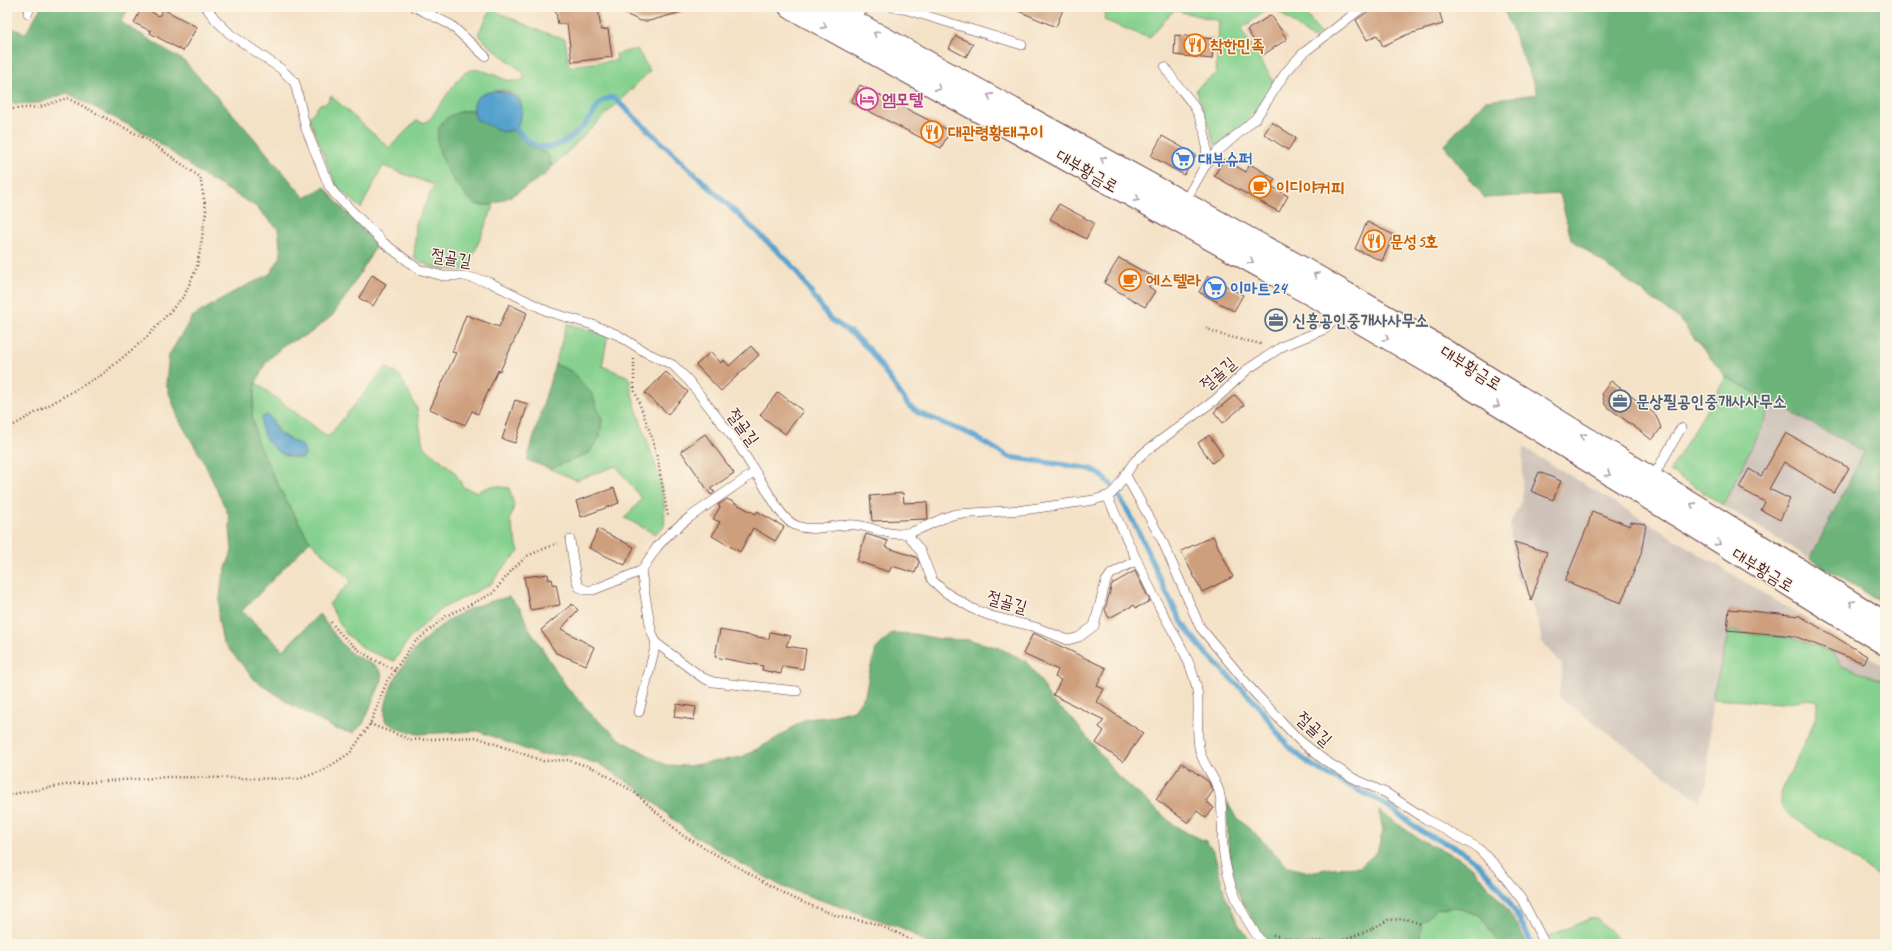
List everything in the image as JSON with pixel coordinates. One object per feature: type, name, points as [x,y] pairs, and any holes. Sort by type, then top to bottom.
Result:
[{"type":"main road","name":"대부황금로","points":[[790,7],[1018,132],[1179,211]]},
{"type":"main road","name":"대부황금로","points":[[827,7],[861,15],[1179,211],[1345,303],[1439,347],[1647,487],[1885,644]]},
{"type":"main road","name":"대부황금로","points":[[1647,487],[1885,623]]},
{"type":"lane","name":"절골길","points":[[208,7],[215,19],[230,34],[289,75],[298,93],[306,129],[329,186],[335,194],[396,253],[418,269],[443,276],[464,276],[489,282],[549,312],[593,325],[618,335],[645,352],[673,365],[681,372],[738,444],[785,518],[798,526],[812,528],[854,525],[897,534],[917,531],[946,516],[956,514],[1024,510],[1094,500],[1106,496],[1116,489],[1134,462],[1163,437],[1214,400],[1248,369],[1283,346],[1318,333],[1325,328],[1345,303]]},
{"type":"lane","points":[[415,7],[451,25],[485,56]]},
{"type":"lane","points":[[892,7],[901,8],[1022,45]]},
{"type":"lane","points":[[1179,211],[1206,164],[1256,118],[1286,72],[1302,54],[1363,7]]},
{"type":"lane","points":[[1165,67],[1191,103],[1201,121],[1206,136],[1206,164]]},
{"type":"lane","points":[[1647,487],[1681,428]]},
{"type":"lane","name":"절골길","points":[[641,571],[669,534],[690,517],[755,472]]},
{"type":"lane","name":"절골길","points":[[1125,474],[1162,540],[1200,627],[1252,691],[1299,740],[1324,760],[1354,778],[1386,793],[1426,819],[1478,848],[1497,867],[1522,900],[1546,944]]},
{"type":"lane","points":[[1106,496],[1181,647],[1195,680],[1198,692],[1197,738],[1199,751],[1218,791],[1221,803],[1223,849],[1231,890],[1250,926],[1263,944]]},
{"type":"lane","name":"절골길","points":[[907,533],[921,552],[932,580],[945,592],[973,609],[991,616],[1035,627],[1068,640],[1079,637],[1094,626],[1106,581],[1111,574],[1137,560]]},
{"type":"lane","points":[[570,540],[576,579],[579,587],[586,590],[594,590],[641,571],[650,630],[656,644],[703,678],[713,682],[797,691]]},
{"type":"lane","points":[[639,712],[656,644]]},
{"type":"path","points":[[7,104],[12,109],[40,107],[67,98],[146,139],[200,177],[206,210],[197,267],[184,296],[146,337],[103,374],[7,429]]},
{"type":"path","points":[[1206,328],[1250,342],[1283,346]]},
{"type":"path","points":[[635,345],[634,389],[652,436],[658,460],[668,509],[669,534]]},
{"type":"path","points":[[7,795],[76,783],[168,777],[299,779],[324,770],[350,753],[370,724],[387,681],[413,644],[446,616],[492,594],[513,569],[527,556],[552,545],[570,540]]},
{"type":"path","points":[[331,622],[343,638],[362,654],[395,670]]},
{"type":"path","points":[[370,724],[411,740],[476,737],[543,761],[568,760],[596,769],[634,792],[682,835],[792,898],[840,917],[873,923],[902,935],[915,944]]},
{"type":"path","points":[[1250,926],[1276,936],[1306,942],[1342,940],[1370,930],[1388,920],[1406,919],[1421,924]]},
{"type":"shaded area","points":[[1773,403],[1864,453],[1810,559],[1723,505]]},
{"type":"shaded area","points":[[1523,447],[1885,667],[1885,681],[1729,631],[1712,699],[1707,783],[1700,801],[1559,697],[1562,665],[1542,642],[1538,621],[1528,596],[1515,576],[1510,524],[1522,499]]},
{"type":"green space","points":[[41,7],[129,7],[121,22],[184,61],[240,122],[305,198],[325,187],[334,199],[377,245],[348,293],[332,316],[309,334],[285,344],[266,362],[256,383],[252,415],[257,442],[287,503],[310,541],[242,611],[283,650],[319,614],[341,643],[352,654],[376,666],[381,672],[382,680],[363,724],[353,733],[335,729],[292,705],[254,679],[223,642],[218,617],[222,580],[232,551],[229,516],[204,462],[179,420],[166,384],[169,355],[192,317],[232,293],[270,274],[281,256],[278,229],[255,206],[203,175],[148,135],[67,93],[39,103],[12,104],[7,98],[7,27],[26,33]]},
{"type":"green space","points":[[1106,7],[1271,7],[1241,29],[1274,82],[1249,119],[1232,137],[1215,145],[1196,89],[1216,73],[1219,21],[1174,10],[1149,38],[1104,20]]},
{"type":"green space","points":[[1273,7],[1301,7],[1320,33],[1313,39]]},
{"type":"green space","points":[[1478,7],[1885,7],[1885,604],[1810,559],[1864,452],[1726,377],[1678,318],[1571,239],[1560,194],[1485,198],[1444,145],[1486,100],[1538,94],[1504,10],[1491,10]]},
{"type":"green space","points":[[491,9],[535,29],[565,39],[569,66],[617,60],[616,54],[637,49],[650,71],[551,168],[550,159],[544,152],[529,145],[513,130],[516,129],[519,122],[521,108],[517,97],[512,93],[505,91],[491,92],[476,100],[473,110],[461,111],[449,173],[468,198],[479,205],[494,205],[467,270],[453,270],[433,267],[414,258],[416,224],[434,185],[383,166],[361,208],[336,186],[309,118],[320,104],[327,103],[331,96],[389,148],[416,121],[424,123],[430,119],[453,86],[466,72],[481,70],[510,81],[524,79],[523,72],[488,45],[478,34]]},
{"type":"green space","points":[[473,110],[476,119],[503,132],[513,130],[529,145],[546,154],[550,159],[551,168],[545,175],[496,203],[480,205],[472,202],[456,183],[443,160],[439,148],[438,137],[440,127],[446,119],[457,113]]},
{"type":"green space","points":[[567,324],[608,335],[602,366],[629,377],[632,395],[662,490],[664,526],[655,534],[625,518],[642,499],[616,466],[576,480],[550,469],[589,453],[600,436],[602,419],[573,372],[555,364]]},
{"type":"green space","points":[[555,364],[573,372],[592,394],[602,419],[600,436],[589,453],[550,469],[527,460]]},
{"type":"green space","points":[[386,367],[400,376],[417,409],[423,446],[454,471],[463,487],[476,492],[492,486],[509,488],[514,505],[510,520],[519,552],[502,569],[491,584],[441,609],[409,639],[394,661],[366,650],[346,634],[329,604],[351,581],[310,541],[287,503],[257,442],[252,415],[256,383],[328,437]],"holes":[[[272,419],[274,425],[284,436],[303,446],[294,458],[281,454],[272,446]]]},
{"type":"green space","points":[[1726,377],[1773,403],[1723,505],[1670,471]]},
{"type":"green space","points":[[509,597],[520,608],[529,628],[566,686],[593,716],[621,740],[666,765],[688,766],[742,757],[772,741],[806,719],[827,717],[854,710],[865,695],[876,649],[892,633],[914,634],[940,639],[970,640],[999,648],[1026,661],[1042,683],[1050,700],[1071,717],[1117,775],[1174,825],[1191,835],[1206,841],[1214,852],[1225,895],[1239,925],[1253,944],[927,944],[905,929],[783,887],[688,832],[637,788],[601,765],[567,754],[540,755],[478,731],[418,734],[401,730],[385,721],[385,707],[389,692],[396,678],[404,664],[437,628],[463,612],[486,603]]},
{"type":"green space","points":[[1729,631],[1794,638],[1834,653],[1841,666],[1885,681],[1885,752],[1883,764],[1885,770],[1885,881],[1787,813],[1781,806],[1781,792],[1815,720],[1818,701],[1808,699],[1781,703],[1712,699]]},
{"type":"green space","points":[[1227,801],[1235,816],[1263,841],[1288,867],[1309,872],[1332,868],[1360,867],[1377,852],[1383,831],[1379,811],[1419,839],[1457,857],[1473,868],[1503,904],[1517,924],[1527,944],[1497,944],[1496,939],[1481,916],[1456,907],[1436,909],[1421,924],[1420,944],[1269,944],[1244,906],[1234,881],[1228,847]]},
{"type":"green space","points":[[1456,907],[1481,916],[1497,939],[1497,944],[1420,944],[1421,924],[1436,909]]},
{"type":"green space","points":[[1597,918],[1622,944],[1553,944],[1549,936],[1589,919]]},
{"type":"water","points":[[495,91],[511,94],[520,102],[522,113],[516,129],[503,132],[476,119],[474,113],[474,103],[476,99],[484,94]]},
{"type":"water","points":[[268,415],[276,430],[280,434],[303,446],[305,455],[303,458],[295,458],[279,452],[267,441],[261,426],[262,417]]},
{"type":"building","points":[[142,7],[159,16],[163,9],[197,27],[183,51],[150,33],[151,31],[134,23]]},
{"type":"building","points":[[555,7],[598,7],[601,30],[608,29],[612,57],[572,62],[567,24],[558,24]]},
{"type":"building","points":[[609,7],[685,7],[685,11],[649,21],[641,21]]},
{"type":"building","points":[[1009,7],[1064,7],[1056,27]]},
{"type":"building","points":[[1375,7],[1438,7],[1443,24],[1406,35],[1383,46],[1377,35],[1367,40],[1356,20]]},
{"type":"building","points":[[1271,15],[1287,39],[1263,55],[1247,30]]},
{"type":"building","points":[[1175,35],[1214,39],[1212,59],[1174,55]]},
{"type":"building","points":[[956,36],[973,44],[966,57],[949,48]]},
{"type":"building","points":[[860,85],[950,131],[941,148],[851,102]]},
{"type":"building","points":[[1272,122],[1296,138],[1288,150],[1264,134]]},
{"type":"building","points":[[1162,136],[1196,155],[1184,175],[1151,156]]},
{"type":"building","points":[[1224,159],[1246,172],[1250,164],[1275,179],[1271,186],[1288,196],[1279,212],[1214,176]]},
{"type":"building","points":[[1059,204],[1094,223],[1086,239],[1050,219]]},
{"type":"building","points":[[1367,222],[1394,235],[1382,261],[1355,249]]},
{"type":"building","points":[[1119,258],[1155,278],[1149,287],[1155,291],[1145,307],[1104,283]]},
{"type":"building","points":[[372,275],[386,284],[373,306],[359,298]]},
{"type":"building","points":[[1208,276],[1243,295],[1234,311],[1199,292]]},
{"type":"building","points":[[509,304],[527,313],[500,371],[498,370],[478,414],[472,411],[465,425],[430,409],[456,353],[452,352],[466,315],[499,327]]},
{"type":"building","points":[[751,346],[759,355],[721,391],[696,365],[711,352],[721,363],[724,360],[729,366]]},
{"type":"building","points":[[666,372],[688,392],[668,414],[645,393]]},
{"type":"building","points":[[1611,381],[1656,415],[1661,428],[1652,440],[1605,405],[1602,393]]},
{"type":"building","points":[[778,392],[803,411],[785,434],[760,415]]},
{"type":"building","points":[[1235,395],[1244,405],[1223,423],[1214,412]]},
{"type":"building","points":[[515,400],[528,404],[515,443],[502,439]]},
{"type":"building","points":[[1786,433],[1849,468],[1834,493],[1784,462],[1769,489],[1790,499],[1780,520],[1761,510],[1765,502],[1739,488],[1749,469],[1761,476]]},
{"type":"building","points":[[705,434],[734,473],[710,489],[715,492],[711,495],[681,451]]},
{"type":"building","points":[[1209,435],[1223,455],[1212,463],[1198,443]]},
{"type":"building","points":[[1539,472],[1561,481],[1553,500],[1531,491]]},
{"type":"building","points":[[614,488],[619,503],[581,517],[576,501]]},
{"type":"building","points":[[903,493],[904,503],[927,502],[928,519],[872,521],[870,496]]},
{"type":"building","points":[[727,499],[756,514],[757,511],[784,527],[775,541],[753,528],[740,552],[712,536],[720,522],[713,519],[720,507],[718,505]]},
{"type":"building","points":[[1592,511],[1630,526],[1631,522],[1646,524],[1641,554],[1621,603],[1565,581],[1588,525]]},
{"type":"building","points":[[598,529],[634,547],[625,565],[589,548]]},
{"type":"building","points":[[866,534],[888,541],[885,547],[916,557],[919,562],[915,573],[892,566],[889,572],[857,561]]},
{"type":"building","points":[[1213,536],[1233,577],[1202,592],[1181,551]]},
{"type":"building","points":[[1514,542],[1547,552],[1531,601]]},
{"type":"building","points":[[1135,571],[1150,601],[1136,608],[1134,605],[1109,618],[1105,610],[1112,584]]},
{"type":"building","points":[[548,574],[549,580],[552,579],[553,585],[556,584],[560,605],[530,610],[524,577]]},
{"type":"building","points":[[572,604],[578,610],[561,629],[594,647],[586,665],[556,653],[541,630]]},
{"type":"building","points":[[1729,609],[1800,616],[1867,656],[1863,663],[1794,636],[1727,630]]},
{"type":"building","points":[[720,630],[769,639],[770,632],[791,636],[786,646],[806,649],[803,669],[782,666],[781,674],[762,670],[763,666],[715,657]]},
{"type":"building","points":[[1033,633],[1106,668],[1097,686],[1104,689],[1097,702],[1143,733],[1123,762],[1096,743],[1104,731],[1099,727],[1104,720],[1053,695],[1061,680],[1055,677],[1058,670],[1023,654]]},
{"type":"building","points":[[677,704],[696,707],[694,720],[674,717]]},
{"type":"building","points":[[1182,763],[1209,782],[1213,791],[1206,801],[1214,808],[1206,818],[1197,811],[1188,823],[1156,799]]},
{"type":"waterway","points":[[516,129],[532,144],[543,147],[557,145],[564,142],[583,127],[601,102],[609,98],[614,98],[792,265],[829,318],[854,335],[869,349],[909,406],[919,413],[970,434],[1009,457],[1091,469],[1101,475],[1111,485]]},
{"type":"waterway","points":[[1118,495],[1135,526],[1173,606],[1190,634],[1207,655],[1256,703],[1288,746],[1320,770],[1380,801],[1426,834],[1459,849],[1474,861],[1485,870],[1503,893],[1519,918],[1532,944]]},
{"type":"place","name":"착한민족","points":[[1195,45]]},
{"type":"place","name":"엠모텔","points":[[867,99]]},
{"type":"place","name":"대관령황태구이","points":[[932,132]]},
{"type":"place","name":"대부슈퍼","points":[[1183,159]]},
{"type":"place","name":"이디야커피","points":[[1260,187]]},
{"type":"place","name":"문성5호","points":[[1374,241]]},
{"type":"place","name":"에스텔라","points":[[1130,280]]},
{"type":"place","name":"이마트24","points":[[1215,288]]},
{"type":"place","name":"신흥공인중개사사무소","points":[[1276,320]]},
{"type":"place","name":"문상필공인중개사사무소","points":[[1620,401]]}]
